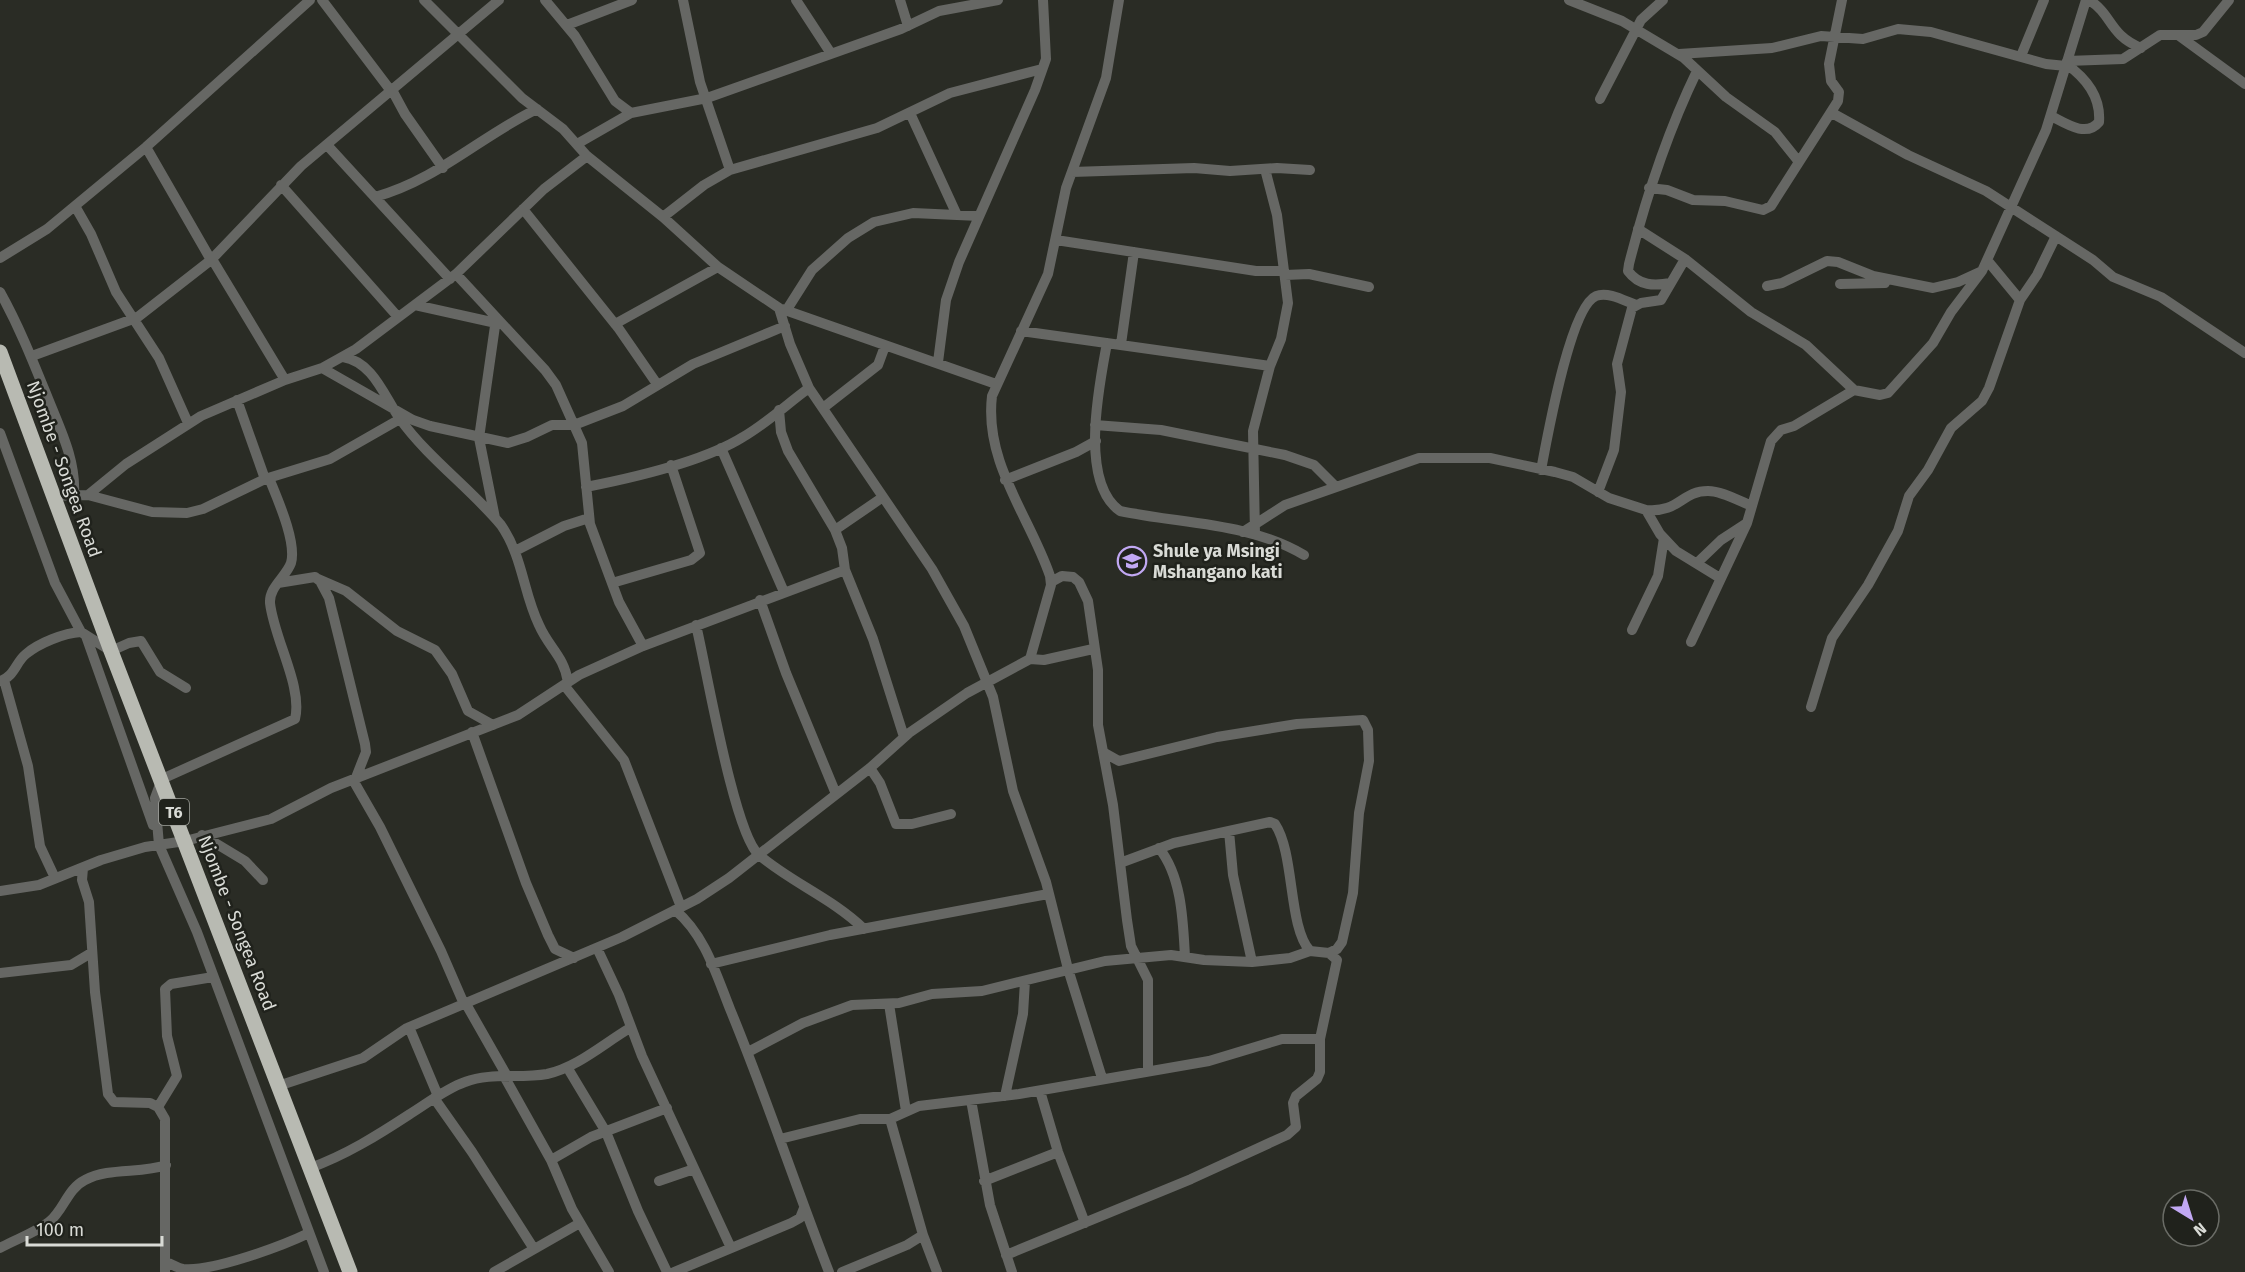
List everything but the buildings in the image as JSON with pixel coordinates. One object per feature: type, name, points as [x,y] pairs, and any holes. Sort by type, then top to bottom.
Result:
[{"type":"highway","name":"Njombe - Songea Road","points":[[0,352],[111,651],[350,1272]]},
{"type":"street","points":[[0,258],[39,234],[146,147],[310,0]]},
{"type":"street","points":[[322,0],[392,90],[405,114],[443,168]]},
{"type":"street","points":[[424,0],[537,110],[563,129],[587,156],[663,217],[718,267],[782,309],[996,384]]},
{"type":"street","points":[[32,356],[133,320],[211,259],[281,185],[499,0]]},
{"type":"street","points":[[545,0],[567,25],[615,101],[631,113]]},
{"type":"street","points":[[567,25],[632,0]]},
{"type":"street","points":[[682,0],[693,58],[730,170]]},
{"type":"street","points":[[796,0],[830,52]]},
{"type":"street","points":[[900,0],[908,26]]},
{"type":"street","points":[[577,144],[631,113],[707,98],[830,52],[908,26],[939,11],[998,0]]},
{"type":"street","points":[[938,363],[946,300],[961,255],[1030,101],[1046,59],[1043,0]]},
{"type":"street","points":[[1030,659],[1051,582],[1043,558],[1005,480],[991,410],[996,384],[1048,274],[1072,172],[1106,78],[1119,0]]},
{"type":"street","points":[[1569,0],[1636,29],[1679,54],[1726,97],[1769,127],[1798,162]]},
{"type":"street","points":[[1600,99],[1636,29],[1663,0]]},
{"type":"street","points":[[1649,188],[1667,190],[1693,200],[1725,201],[1767,210],[1832,113],[1839,92],[1829,74],[1842,0]]},
{"type":"street","points":[[2020,56],[2044,0]]},
{"type":"street","points":[[1638,229],[1684,259],[1750,312],[1814,351],[1854,390],[1880,395],[1887,393],[1933,344],[1951,312],[1982,271],[2050,116],[2087,0],[2101,10],[2119,36],[2141,48]]},
{"type":"street","points":[[1679,54],[1772,48],[1813,38],[1863,39],[1898,29],[1916,30],[2020,56],[2066,64],[2123,58],[2160,36],[2175,33],[2191,35],[2202,32],[2229,0]]},
{"type":"street","points":[[2175,33],[2245,84]]},
{"type":"street","points":[[2050,116],[2080,130],[2089,129],[2099,122],[2096,100],[2088,82],[2066,64]]},
{"type":"street","points":[[663,217],[704,185],[730,170],[878,128],[950,93],[1042,69]]},
{"type":"street","points":[[1671,283],[1649,285],[1632,277],[1628,271],[1649,188],[1682,101],[1697,71]]},
{"type":"street","points":[[375,197],[415,184],[516,119],[537,110]]},
{"type":"street","points":[[910,113],[956,213]]},
{"type":"street","points":[[1832,113],[1908,155],[1986,191],[2056,236],[2113,278],[2161,297],[2245,353]]},
{"type":"street","points":[[327,145],[551,378],[582,443],[589,518],[612,583],[643,646]]},
{"type":"street","points":[[146,147],[285,380]]},
{"type":"street","points":[[88,495],[126,464],[189,423],[237,400],[285,380],[322,368],[343,357],[453,276],[523,208],[587,156]]},
{"type":"street","points":[[1255,528],[1251,449],[1253,431],[1269,366],[1285,321],[1288,303],[1277,215],[1265,169]]},
{"type":"street","points":[[1072,172],[1310,170]]},
{"type":"street","points":[[281,185],[398,317]]},
{"type":"street","points":[[75,206],[91,234],[116,292],[155,351],[189,423]]},
{"type":"street","points":[[523,208],[615,324],[657,384]]},
{"type":"street","points":[[979,216],[956,213],[900,214],[862,229],[812,270],[782,309],[790,344],[809,388],[932,569],[964,626],[986,681],[1000,727],[1013,791],[1048,894],[1068,969],[1102,1078]]},
{"type":"street","points":[[1811,707],[1832,638],[1861,597],[1898,531],[1915,485],[1928,470],[1951,428],[1982,401],[1989,388],[2020,300],[2042,267],[2056,236]]},
{"type":"street","points":[[1056,240],[1256,271],[1309,274],[1369,286]]},
{"type":"street","points":[[1121,344],[1134,252]]},
{"type":"street","points":[[1540,470],[1570,343],[1581,312],[1597,296],[1606,295],[1636,305],[1659,302],[1684,259]]},
{"type":"street","points":[[1987,260],[2020,300]]},
{"type":"street","points":[[1767,286],[1775,286],[1827,261],[1838,262],[1874,276],[1939,288],[1982,271]]},
{"type":"street","points":[[615,324],[718,267]]},
{"type":"street","points":[[1840,284],[1887,283],[1900,280]]},
{"type":"street","points":[[0,292],[32,356],[73,465],[74,494]]},
{"type":"street","points":[[415,305],[496,321]]},
{"type":"street","points":[[1598,492],[1615,440],[1621,392],[1617,364],[1632,308],[1636,305]]},
{"type":"street","points":[[495,518],[479,438],[496,321]]},
{"type":"street","points":[[322,368],[398,414],[430,426],[479,438],[508,442],[526,437],[552,425],[574,426],[634,400],[693,364],[785,326]]},
{"type":"street","points":[[1021,332],[1269,366]]},
{"type":"street","points":[[1107,343],[1096,404],[1096,441],[1104,494],[1109,504],[1120,511],[1243,531],[1255,528],[1285,505],[1419,458],[1490,458],[1573,477],[1609,498],[1646,510],[1669,510],[1692,494],[1706,491],[1715,491],[1752,506]]},
{"type":"street","points":[[823,408],[878,366],[885,346]]},
{"type":"street","points":[[343,357],[362,364],[379,384],[398,414],[495,518],[513,542],[538,625],[562,659],[566,684],[624,759],[678,909],[699,936],[748,1052],[829,1272]]},
{"type":"street","points":[[586,486],[626,480],[721,448],[744,437],[809,388]]},
{"type":"street","points":[[1691,642],[1747,523],[1775,434],[1794,426],[1854,390]]},
{"type":"street","points":[[157,835],[155,798],[162,779],[295,719],[298,696],[282,651],[270,602],[270,596],[291,564],[291,546],[237,400]]},
{"type":"street","points":[[779,410],[781,432],[788,451],[835,530],[842,548],[845,570],[873,639],[904,737]]},
{"type":"street","points":[[53,496],[88,495],[152,512],[188,513],[218,503],[267,479],[330,459],[398,414]]},
{"type":"street","points":[[1095,425],[1161,430],[1306,461],[1324,473],[1335,486]]},
{"type":"street","points":[[0,432],[55,583],[83,634],[157,835],[197,932],[324,1272]]},
{"type":"street","points":[[1005,480],[1076,452],[1096,441]]},
{"type":"street","points":[[721,448],[784,592]]},
{"type":"street","points":[[612,583],[691,560],[700,553],[671,465]]},
{"type":"street","points":[[835,530],[884,496]]},
{"type":"street","points":[[1646,510],[1664,538],[1676,551],[1720,578]]},
{"type":"street","points":[[515,551],[564,526],[589,518]]},
{"type":"street","points":[[1697,563],[1720,540],[1747,523]]},
{"type":"street","points":[[1255,528],[1304,555]]},
{"type":"street","points":[[1632,630],[1658,576],[1664,538]]},
{"type":"street","points":[[0,891],[39,885],[157,835],[185,841],[271,819],[320,793],[533,707],[566,684],[643,646],[760,600],[845,570]]},
{"type":"street","points":[[1051,582],[1068,575],[1079,582],[1088,601],[1093,649],[1098,670],[1098,725],[1131,946],[1148,980],[1148,1070]]},
{"type":"street","points":[[278,583],[315,577],[346,591],[397,631],[435,650],[453,674],[468,711],[493,725]]},
{"type":"street","points":[[315,577],[323,585],[332,608],[364,736],[366,752],[354,780]]},
{"type":"street","points":[[760,600],[786,673],[836,794]]},
{"type":"street","points":[[696,625],[724,757],[735,797],[757,854],[820,894],[864,929]]},
{"type":"street","points":[[55,878],[40,846],[28,766],[2,681],[12,675],[26,654],[50,642],[83,634],[111,651],[129,643],[141,641],[160,672],[186,688]]},
{"type":"street","points":[[278,1086],[352,1063],[409,1027],[597,948],[678,909],[719,885],[870,768],[904,737],[986,681],[1030,659],[1044,660],[1093,649]]},
{"type":"street","points":[[1103,752],[1119,761],[1211,738],[1274,727],[1363,720],[1368,730],[1369,761],[1359,813],[1354,883],[1342,942],[1337,949],[1329,953]]},
{"type":"street","points":[[472,732],[526,884],[553,945],[557,951],[574,958]]},
{"type":"street","points":[[870,768],[880,783],[896,824],[912,824],[951,814]]},
{"type":"street","points":[[354,780],[380,827],[465,1004],[551,1160],[563,1192],[609,1272]]},
{"type":"street","points":[[157,835],[170,801]]},
{"type":"street","points":[[1120,863],[1159,848],[1270,822],[1277,828],[1292,881],[1302,940],[1310,951]]},
{"type":"street","points":[[1229,831],[1233,875],[1252,962]]},
{"type":"street","points":[[202,835],[245,861],[263,880]]},
{"type":"street","points":[[1159,848],[1171,866],[1185,957]]},
{"type":"street","points":[[82,868],[82,880],[89,902],[91,953],[108,1094],[114,1102],[150,1103],[158,1107],[165,1119],[166,1267],[182,1269],[225,1267],[309,1233]]},
{"type":"street","points":[[711,964],[864,929],[1048,894]]},
{"type":"street","points":[[551,968],[553,945]]},
{"type":"street","points":[[597,948],[619,995],[630,1028],[731,1248]]},
{"type":"street","points":[[748,1052],[803,1023],[852,1005],[889,1004],[932,994],[982,991],[1105,961],[1171,955],[1252,962],[1290,957],[1310,951],[1329,953],[1336,958],[1337,965],[1320,1039],[1320,1072],[1293,1103],[1296,1127],[1293,1131],[1085,1224],[1006,1255]]},
{"type":"street","points":[[0,973],[71,964],[91,953]]},
{"type":"street","points":[[158,1107],[177,1076],[167,1036],[165,989],[171,984],[213,977]]},
{"type":"street","points":[[1005,1096],[1023,1014],[1025,981]]},
{"type":"street","points":[[889,1004],[906,1111]]},
{"type":"street","points":[[409,1027],[436,1097],[534,1249]]},
{"type":"street","points":[[310,1168],[354,1148],[436,1097],[478,1078],[545,1074],[567,1067],[630,1028]]},
{"type":"street","points":[[780,1139],[860,1119],[890,1119],[906,1111],[943,1102],[1040,1091],[1102,1078],[1219,1059],[1282,1040],[1320,1039]]},
{"type":"street","points":[[567,1067],[606,1132],[638,1211],[667,1272]]},
{"type":"street","points":[[1040,1091],[1058,1152],[1085,1224]]},
{"type":"street","points":[[971,1100],[984,1181],[1012,1272]]},
{"type":"street","points":[[551,1160],[591,1137],[667,1108]]},
{"type":"street","points":[[890,1119],[923,1235],[937,1272]]},
{"type":"street","points":[[984,1181],[1058,1152]]},
{"type":"street","points":[[0,1248],[50,1221],[66,1196],[87,1178],[151,1170],[166,1165]]},
{"type":"street","points":[[659,1181],[694,1169]]},
{"type":"street","points":[[674,1272],[797,1220],[804,1208]]},
{"type":"street","points":[[494,1272],[580,1223]]},
{"type":"street","points":[[842,1272],[907,1245],[923,1235]]},
{"type":"place","name":"Shule ya Msingi Mshangano kati","points":[[1132,561]]}]
